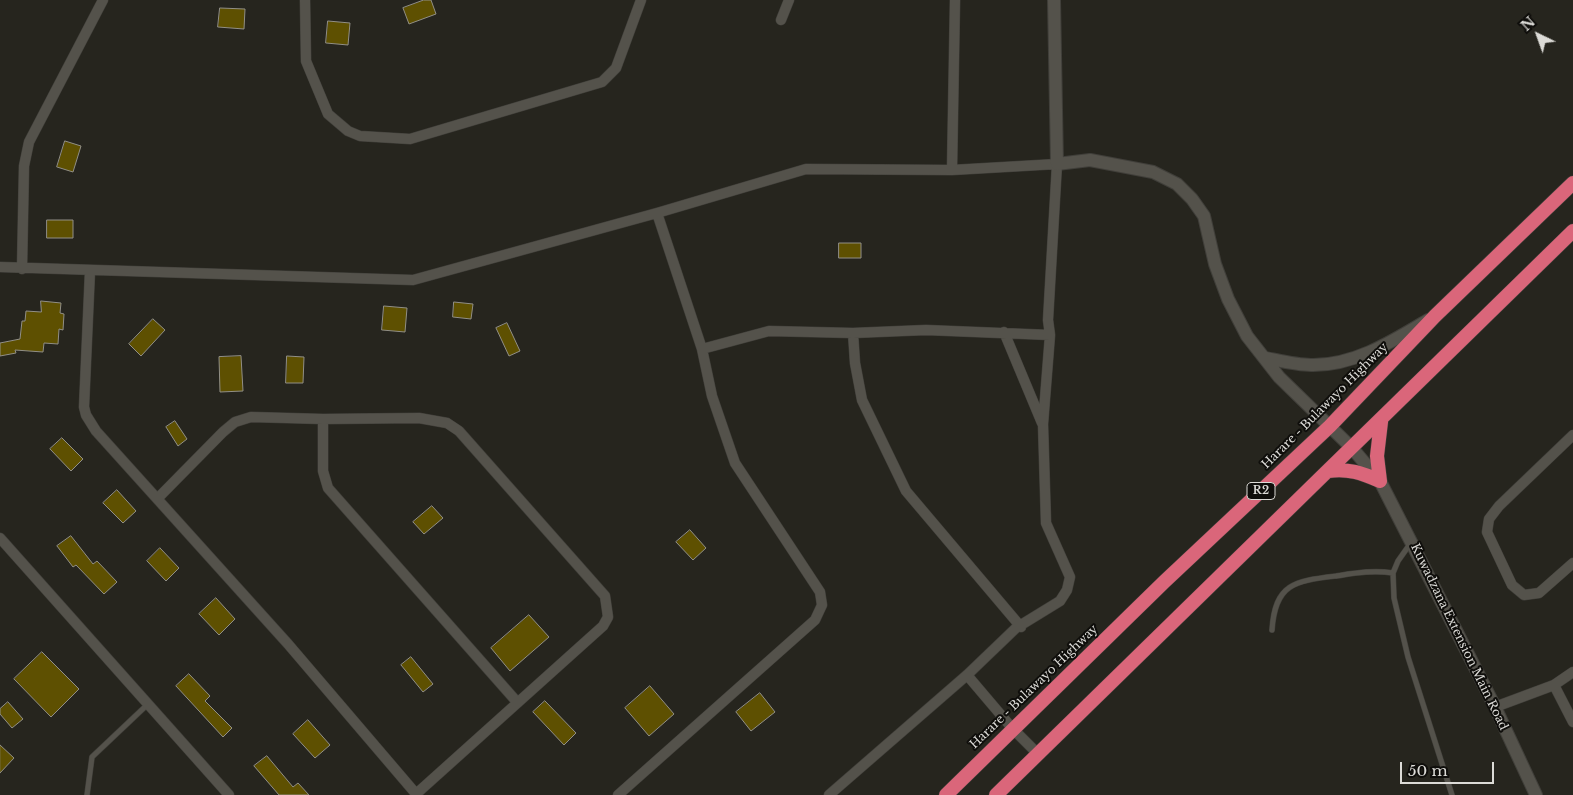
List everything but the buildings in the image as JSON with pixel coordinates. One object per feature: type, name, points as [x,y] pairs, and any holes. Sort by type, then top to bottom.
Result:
[{"type":"highway","name":"Harare - Bulawayo Highway","points":[[946,795],[1012,728],[1330,426],[1435,316],[1573,183]]},
{"type":"highway","name":"R2","points":[[996,795],[1328,471],[1381,422],[1573,231]]},
{"type":"highway","points":[[1328,471],[1351,470],[1380,481],[1377,456],[1381,422]]},
{"type":"street","points":[[22,269],[24,166],[29,142],[103,0]]},
{"type":"street","points":[[305,0],[306,61],[328,114],[348,131],[360,136],[381,139],[410,139],[602,82],[616,68],[641,0]]},
{"type":"street","points":[[781,20],[789,0]]},
{"type":"street","points":[[952,170],[955,0]]},
{"type":"street","points":[[829,795],[966,675],[1016,628],[1060,601],[1070,577],[1046,523],[1042,424],[1050,335],[1048,320],[1057,164],[1054,0]]},
{"type":"street","name":"Kuwadzana Extension Main Road","points":[[1057,164],[1090,160],[1153,172],[1177,184],[1192,199],[1204,216],[1215,264],[1228,299],[1247,336],[1293,392],[1352,448],[1380,481],[1496,707],[1536,795]]},
{"type":"street","points":[[0,267],[413,280],[657,213],[806,169],[952,170],[1057,164]]},
{"type":"street","points":[[618,795],[815,620],[822,605],[820,592],[735,463],[712,396],[702,349],[657,213]]},
{"type":"street","points":[[90,271],[84,407],[86,415],[96,430],[288,644],[416,794],[603,626],[608,617],[605,596],[459,431],[447,423],[419,418],[323,419],[251,417],[235,422],[158,498]]},
{"type":"street","points":[[1266,358],[1311,366],[1338,363],[1384,346],[1435,316]]},
{"type":"street","points":[[702,349],[768,331],[853,332],[926,330],[1050,335]]},
{"type":"street","points":[[853,332],[855,363],[862,400],[906,491],[1020,627]]},
{"type":"street","points":[[1004,332],[1042,424]]},
{"type":"street","points":[[323,419],[323,471],[328,488],[517,702]]},
{"type":"street","points":[[1573,435],[1499,506],[1489,519],[1487,532],[1512,585],[1524,595],[1539,592],[1573,563]]},
{"type":"street","points":[[0,538],[229,795]]},
{"type":"street","points":[[1496,707],[1554,685],[1573,672]]},
{"type":"street","points":[[966,675],[1012,728],[1038,754]]},
{"type":"street","points":[[1554,685],[1573,722]]},
{"type":"lane","points":[[1412,542],[1398,561],[1393,573],[1394,598],[1408,657],[1452,795]]},
{"type":"lane","points":[[1272,630],[1273,610],[1286,589],[1294,584],[1310,578],[1374,570],[1393,573]]},
{"type":"lane","points":[[86,795],[92,757],[148,704]]}]
